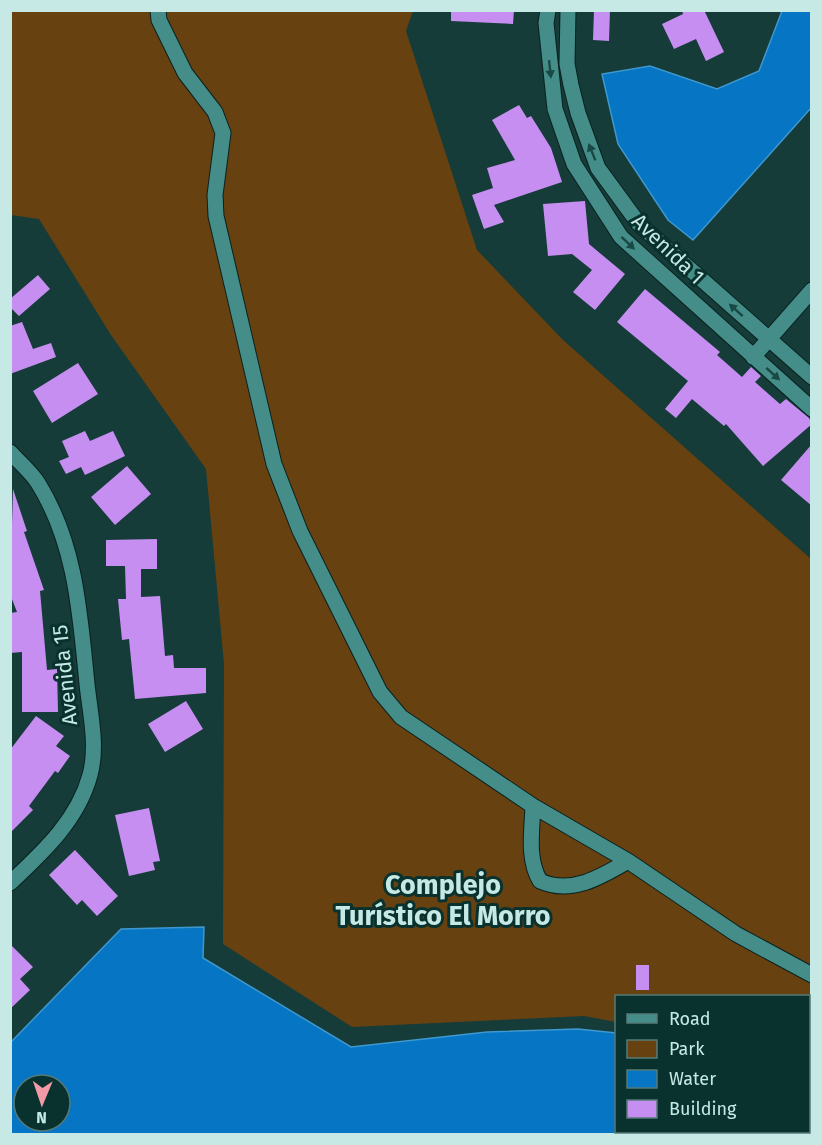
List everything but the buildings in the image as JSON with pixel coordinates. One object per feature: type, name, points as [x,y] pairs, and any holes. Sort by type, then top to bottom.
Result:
[{"type":"street","points":[[158,10],[159,20],[185,74],[215,112],[223,133],[215,195],[216,216],[274,464],[300,531],[380,692],[401,717],[533,806],[628,861],[736,934],[812,975]]},
{"type":"street","name":"Avenida 1","points":[[548,10],[546,23],[555,109],[574,164],[621,237],[812,409]]},
{"type":"street","name":"Avenida 1","points":[[568,10],[567,64],[588,143],[598,168],[639,224],[812,376]]},
{"type":"street","points":[[590,190],[608,181]]},
{"type":"street","points":[[753,357],[812,290]]},
{"type":"street","name":"Avenida 15","points":[[10,452],[36,481],[54,513],[66,544],[76,580],[94,744],[91,773],[76,807],[57,836],[10,883]]},
{"type":"street","points":[[533,806],[531,852],[534,871],[540,881],[565,886],[583,883],[628,861]]},
{"type":"green space","points":[[11,11],[413,11],[406,31],[477,250],[563,340],[811,559],[811,1060],[810,995],[615,995],[615,1022],[584,1016],[352,1027],[223,944],[224,664],[206,469],[111,335],[39,219],[11,215]]},
{"type":"water","points":[[782,11],[811,11],[811,108],[693,240],[668,220],[618,144],[602,74],[650,66],[717,89],[759,71]]},
{"type":"water","points":[[204,927],[203,958],[351,1047],[487,1032],[578,1029],[615,1033],[615,1133],[810,1133],[810,1070],[812,1070],[811,1134],[11,1134],[11,1042],[121,929]]},
{"type":"district","name":"Complejo Turístico El Morro","points":[[443,900]]}]
